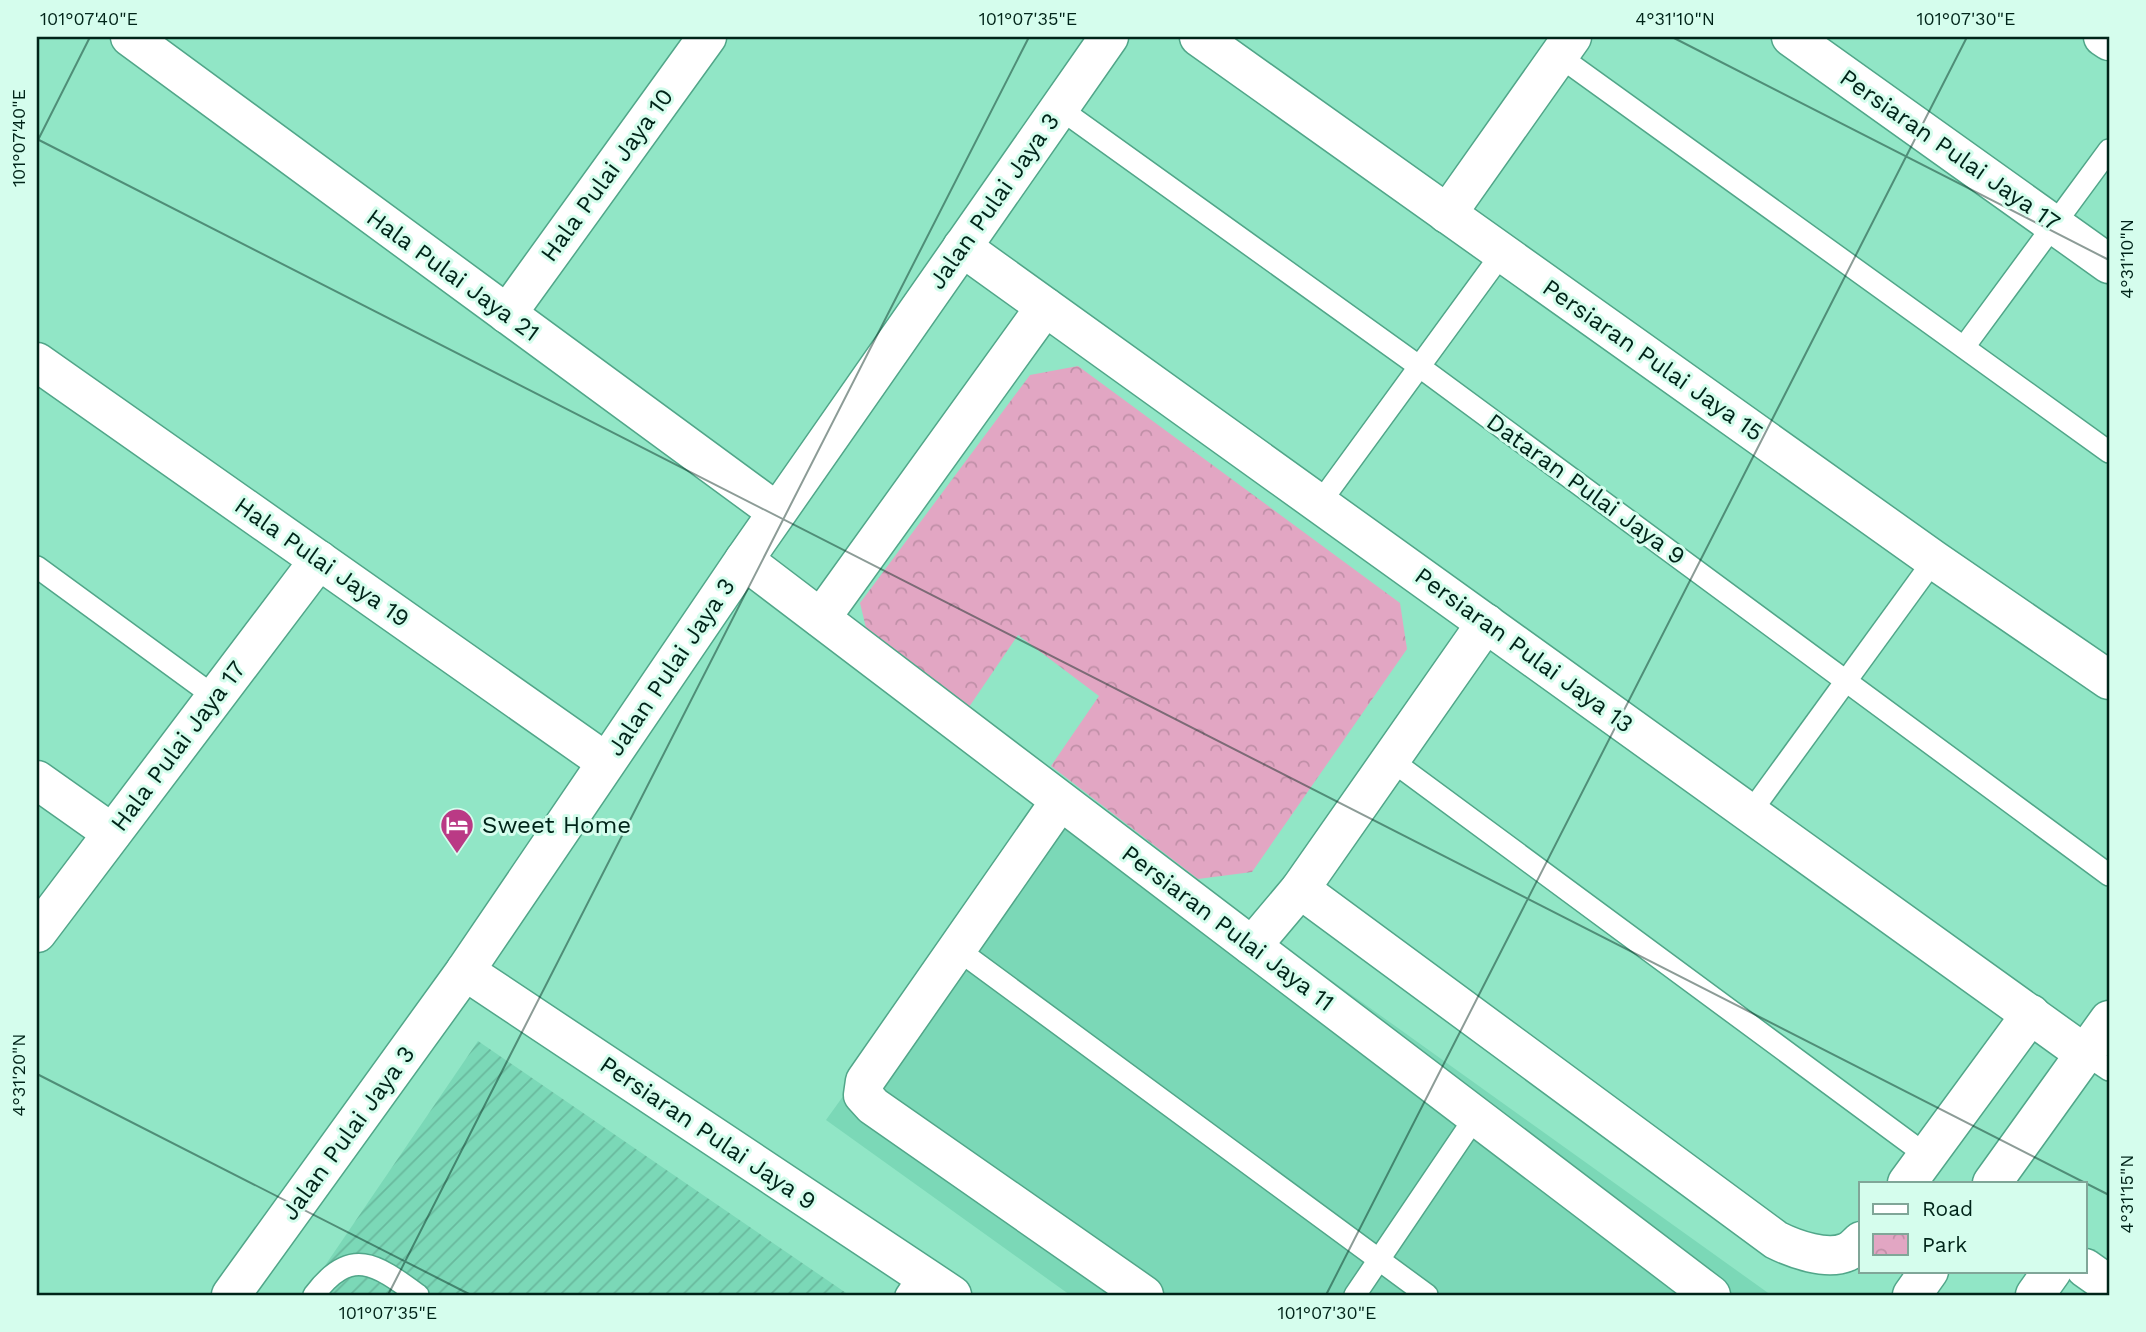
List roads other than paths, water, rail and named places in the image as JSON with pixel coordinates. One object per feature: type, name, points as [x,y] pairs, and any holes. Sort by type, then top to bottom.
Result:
[{"type":"street","name":"Hala Pulai Jaya 21","points":[[130,37],[777,512]]},
{"type":"street","name":"Hala Pulai Jaya 10","points":[[507,314],[708,37]]},
{"type":"street","name":"Jalan Pulai Jaya 3","points":[[231,1295],[465,971],[777,512],[1109,37]]},
{"type":"street","name":"Persiaran Pulai Jaya 15","points":[[1199,37],[1934,560],[2109,680]]},
{"type":"street","name":"Persiaran Pulai Jaya 17","points":[[1791,37],[2109,264]]},
{"type":"street","points":[[2103,37],[2109,41]]},
{"type":"street","points":[[1447,214],[1566,46]]},
{"type":"street","name":"Persiaran Pulai Jaya 13","points":[[962,247],[2097,1062]]},
{"type":"street","points":[[821,618],[1045,307]]},
{"type":"street","name":"Hala Pulai Jaya 19","points":[[37,362],[606,762]]},
{"type":"street","name":"Hala Pulai Jaya 17","points":[[37,933],[319,560]]},
{"type":"street","name":"Persiaran Pulai Jaya 11","points":[[744,560],[1711,1295]]},
{"type":"street","points":[[1252,946],[1300,889],[1486,623]]},
{"type":"street","points":[[37,780],[112,833]]},
{"type":"street","points":[[1060,801],[865,1082],[863,1096],[873,1106],[1144,1295]]},
{"type":"street","points":[[1300,889],[1776,1240],[1798,1250],[1824,1254],[1846,1252],[1859,1242]]},
{"type":"street","name":"Persiaran Pulai Jaya 9","points":[[465,971],[913,1285],[952,1295]]},
{"type":"street","points":[[1917,1169],[2031,1014]]},
{"type":"street","points":[[1993,1182],[2097,1062],[2109,1020]]},
{"type":"street","points":[[2086,1269],[2109,1285]]},
{"type":"street","points":[[1912,1295],[1928,1272]]},
{"type":"street","points":[[2035,1295],[2051,1272]]},
{"type":"lane","points":[[1566,46],[1964,347],[2109,452]]},
{"type":"lane","name":"Dataran Pulai Jaya 9","points":[[1059,108],[1420,367],[2109,875]]},
{"type":"lane","points":[[1964,347],[2109,150]]},
{"type":"lane","points":[[1319,504],[1503,253]]},
{"type":"lane","points":[[1750,813],[1934,560]]},
{"type":"lane","points":[[37,567],[215,697]]},
{"type":"lane","points":[[1391,760],[1917,1169]]},
{"type":"lane","points":[[957,949],[1427,1295]]},
{"type":"lane","points":[[1356,1295],[1476,1116]]},
{"type":"lane","points":[[314,1295],[337,1270],[361,1263],[384,1270],[418,1295]]},
{"type":"place","name":"Sweet Home","points":[[457,855]]}]
